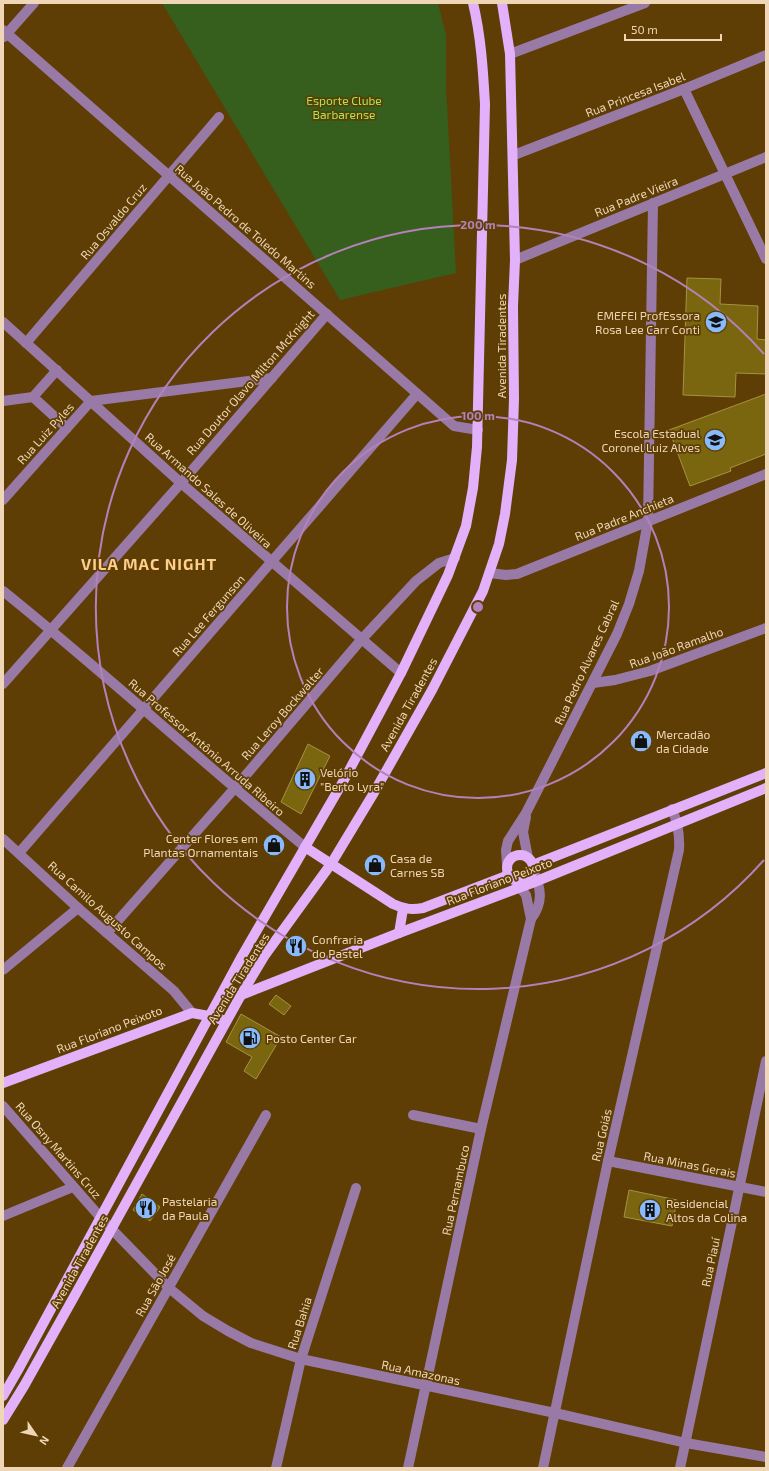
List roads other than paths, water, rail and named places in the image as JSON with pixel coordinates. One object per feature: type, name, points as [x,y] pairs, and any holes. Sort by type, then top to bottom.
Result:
[{"type":"main road","name":"Avenida Tiradentes","points":[[3,1396],[209,1016],[344,780],[401,673],[448,575],[466,526],[473,488],[478,430],[484,104],[482,58],[477,20],[473,3]]},
{"type":"main road","name":"Avenida Tiradentes","points":[[3,1420],[64,1314],[241,995],[265,955],[330,864],[372,796],[432,690],[483,592],[490,573],[499,544],[505,514],[512,460],[514,399],[514,155],[510,54],[502,3]]},
{"type":"main road","name":"Rua Floriano Peixoto","points":[[532,864],[766,773]]},
{"type":"main road","name":"Rua Floriano Peixoto","points":[[403,909],[424,908],[513,877],[538,880],[766,788]]},
{"type":"main road","name":"Rua Professor Antônio Arruda Ribeiro","points":[[305,847],[403,909]]},
{"type":"main road","points":[[516,855],[520,855],[532,864],[532,874],[526,880],[518,881],[513,877],[509,861],[516,855]]},
{"type":"main road","name":"Rua Floriano Peixoto","points":[[241,995],[399,933],[513,877]]},
{"type":"main road","points":[[399,933],[403,909]]},
{"type":"main road","name":"Rua Floriano Peixoto","points":[[3,1083],[192,1013]]},
{"type":"main road","points":[[192,1013],[226,1021]]},
{"type":"street","points":[[4,34],[34,3]]},
{"type":"street","points":[[510,54],[645,3]]},
{"type":"street","name":"Rua João Pedro de Toledo Martins","points":[[4,34],[169,175],[454,426],[478,430]]},
{"type":"street","name":"Rua Princesa Isabel","points":[[514,155],[684,89],[766,55]]},
{"type":"street","points":[[684,89],[766,259]]},
{"type":"street","name":"Rua Osvaldo Cruz","points":[[26,343],[219,117]]},
{"type":"street","name":"Rua Padre Vieira","points":[[515,260],[766,157]]},
{"type":"street","name":"Rua Pedro Alvares Cabral","points":[[513,877],[506,850],[508,841],[526,813],[617,634],[629,604],[639,571],[648,521],[653,203]]},
{"type":"street","name":"Rua Doutor Olavo Milton McKnight","points":[[3,684],[181,483],[327,314]]},
{"type":"street","name":"Rua Armando Sales de Oliveira","points":[[3,322],[181,483],[401,673]]},
{"type":"street","points":[[3,401],[33,397],[57,370]]},
{"type":"street","points":[[91,401],[272,378]]},
{"type":"street","name":"Rua Lee Fergunson","points":[[19,853],[417,394]]},
{"type":"street","points":[[33,397],[67,428]]},
{"type":"street","name":"Rua Luiz Pyles","points":[[3,500],[91,401]]},
{"type":"street","name":"Rua Padre Anchieta","points":[[490,573],[506,576],[517,574],[766,474]]},
{"type":"street","name":"Rua Leroy Bockwalter","points":[[106,933],[234,789],[361,640],[416,581],[439,563],[455,558]]},
{"type":"street","name":"Rua Professor Antônio Arruda Ribeiro","points":[[3,591],[51,630],[234,789],[305,847]]},
{"type":"street","name":"Rua João Ramalho","points":[[593,683],[621,679],[650,671],[766,628]]},
{"type":"street","name":"Rua Goiás","points":[[544,1468],[608,1161],[679,850],[680,834],[678,823],[672,809]]},
{"type":"street","name":"Rua Pedro Alvares Cabral","points":[[526,813],[523,832],[532,864]]},
{"type":"street","name":"Rua Camilo Augusto Campos","points":[[3,839],[106,933],[174,991],[192,1013]]},
{"type":"street","name":"Rua Pernambuco","points":[[408,1468],[482,1129],[531,919],[537,911],[541,893],[532,864]]},
{"type":"street","name":"Rua Pernambuco","points":[[513,877],[526,895],[531,919]]},
{"type":"street","points":[[3,970],[78,908]]},
{"type":"street","name":"Rua Piauí","points":[[680,1468],[766,1060]]},
{"type":"street","name":"Rua Osny Martins Cruz","points":[[3,1106],[111,1229]]},
{"type":"street","points":[[412,1114],[482,1129]]},
{"type":"street","name":"Rua São José","points":[[67,1468],[266,1115]]},
{"type":"street","name":"Rua Minas Gerais","points":[[608,1161],[766,1192]]},
{"type":"street","points":[[3,1216],[73,1187]]},
{"type":"street","name":"Rua Bahia","points":[[276,1468],[301,1359],[356,1188]]},
{"type":"street","name":"Rua Amazonas","points":[[111,1229],[169,1288],[203,1316],[251,1343],[301,1359],[555,1413],[686,1443],[766,1457]]},
{"type":"place","name":"EMEFEI ProfEssora Rosa Lee Carr Conti","points":[[716,322]]},
{"type":"place","name":"Escola Estadual Coronel Luiz Alves","points":[[715,440]]},
{"type":"place","name":"Mercadão da Cidade","points":[[641,741]]},
{"type":"place","name":"Velório \"Berto Lyra\"","points":[[305,779]]},
{"type":"place","name":"Center Flores em Plantas Ornamentais","points":[[274,845]]},
{"type":"place","name":"Casa de Carnes SB","points":[[375,865]]},
{"type":"place","name":"Confraria do Pastel","points":[[296,946]]},
{"type":"place","name":"Posto Center Car","points":[[250,1038]]},
{"type":"place","name":"Pastelaria da Paula","points":[[146,1208]]},
{"type":"place","name":"Residencial Altos da Colina","points":[[650,1210]]},
{"type":"district","name":"VILA MAC NIGHT","points":[[149,563]]},
{"type":"park label","name":"Esporte Clube Barbarense","points":[[344,107]]}]
